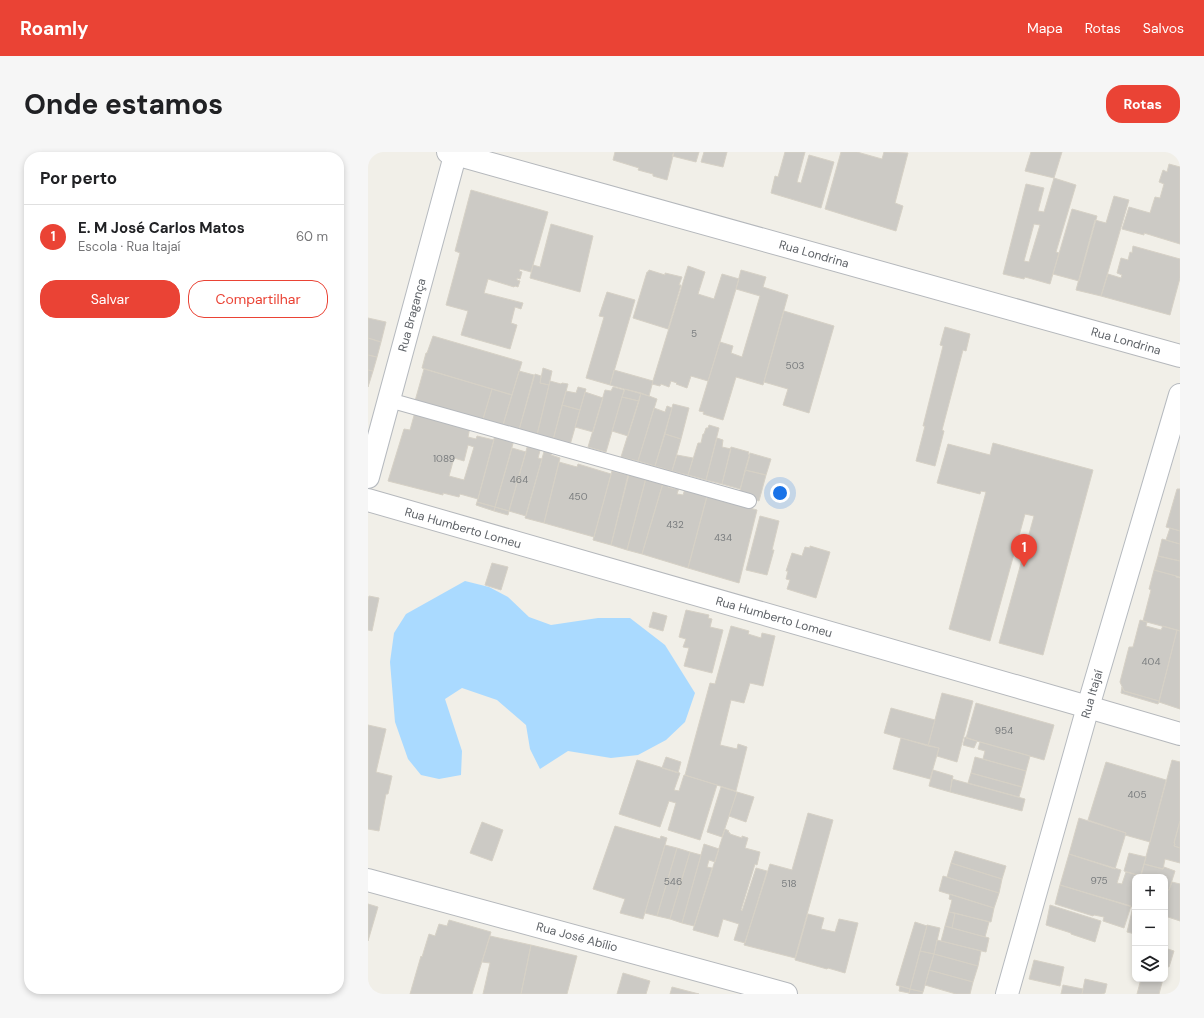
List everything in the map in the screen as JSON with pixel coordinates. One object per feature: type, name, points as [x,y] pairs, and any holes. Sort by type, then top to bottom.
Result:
[{"type":"street","name":"Rua Londrina","points":[[453,153],[1180,356]]},
{"type":"street","name":"Rua Bragança","points":[[368,477],[453,153]]},
{"type":"street","name":"Rua Itajaí","points":[[1007,994],[1088,707],[1180,395]]},
{"type":"street","name":"Rua Humberto Lomeu","points":[[368,500],[1180,734]]},
{"type":"street","name":"Rua José Abílio","points":[[368,880],[786,994]]},
{"type":"lane","points":[[389,400],[749,501]]},
{"type":"water","points":[[465,581],[489,587],[508,597],[529,617],[551,625],[598,618],[630,618],[665,645],[695,693],[685,722],[666,740],[638,755],[611,758],[568,751],[540,769],[530,749],[526,725],[497,700],[462,688],[445,699],[462,751],[461,775],[439,779],[421,775],[408,759],[395,722],[390,662],[394,633],[406,614]]},
{"type":"building","points":[[615,152],[674,152],[667,180],[638,170],[639,168],[613,160]]},
{"type":"building","points":[[674,152],[699,152],[696,162],[672,156]]},
{"type":"building","points":[[704,152],[727,152],[723,167],[701,162]]},
{"type":"building","points":[[785,152],[805,152],[797,182],[801,183],[809,155],[834,162],[821,208],[771,193],[775,176],[778,177]]},
{"type":"building","points":[[841,152],[857,152],[882,159],[884,152],[908,153],[895,203],[903,206],[896,231],[825,209]]},
{"type":"building","points":[[1031,152],[1062,152],[1054,178],[1025,171]]},
{"type":"building","points":[[1169,164],[1180,167],[1180,244],[1144,233],[1144,235],[1122,229],[1129,207],[1150,213],[1155,197],[1160,198],[1164,184],[1159,182],[1163,170],[1167,172]]},
{"type":"building","points":[[1054,178],[1076,185],[1056,252],[1059,253],[1050,284],[1025,277],[1024,279],[1003,274],[1026,184],[1044,188],[1038,211],[1044,212]],"holes":[[[1034,224],[1040,225],[1029,262],[1024,261]]]},
{"type":"building","points":[[471,190],[548,212],[531,272],[520,269],[519,271],[522,272],[520,279],[517,278],[517,280],[520,281],[518,287],[488,279],[484,293],[523,303],[521,309],[515,307],[511,323],[517,325],[510,349],[461,335],[468,311],[446,305],[460,253],[455,251]]},
{"type":"building","points":[[1114,196],[1129,200],[1101,296],[1076,290],[1095,220],[1106,223]]},
{"type":"building","points":[[1072,209],[1097,216],[1079,281],[1053,274]]},
{"type":"building","points":[[551,224],[593,236],[580,292],[530,278],[533,265],[540,267]]},
{"type":"building","points":[[1133,246],[1180,259],[1180,278],[1170,315],[1101,296],[1108,274],[1121,278],[1122,275],[1117,273],[1121,258],[1128,260],[1130,252],[1132,253]]},
{"type":"building","points":[[688,266],[705,272],[698,294],[714,299],[722,274],[739,279],[708,381],[691,376],[687,388],[671,381],[669,387],[661,384],[660,386],[652,384]]},
{"type":"building","points":[[649,270],[665,275],[665,273],[682,277],[668,329],[633,318],[647,272]]},
{"type":"building","points":[[741,270],[766,277],[763,287],[788,295],[763,385],[736,377],[723,420],[703,414],[704,412],[699,411],[720,342],[733,346],[731,353],[742,357],[760,296],[736,289]]},
{"type":"building","points":[[607,292],[635,300],[610,385],[586,378],[604,317],[599,316]]},
{"type":"building","points":[[784,311],[834,326],[809,413],[783,405],[788,389],[764,382]]},
{"type":"building","points":[[368,318],[386,322],[381,342],[368,338]]},
{"type":"building","points":[[945,327],[970,334],[966,351],[963,350],[942,430],[944,431],[935,466],[916,461],[943,346],[940,345]]},
{"type":"building","points":[[433,336],[522,362],[512,395],[422,368]]},
{"type":"building","points":[[368,338],[381,342],[377,357],[368,355]]},
{"type":"building","points":[[368,355],[377,357],[373,371],[368,370]]},
{"type":"building","points":[[543,368],[552,371],[549,385],[540,383]]},
{"type":"building","points":[[424,369],[492,389],[483,419],[415,401]]},
{"type":"building","points":[[368,370],[373,371],[368,387]]},
{"type":"building","points":[[614,370],[653,381],[649,396],[610,385]]},
{"type":"building","points":[[519,371],[534,375],[519,430],[503,425]]},
{"type":"building","points":[[535,374],[541,376],[540,383],[549,385],[537,435],[519,430]]},
{"type":"building","points":[[550,381],[568,384],[553,440],[537,435]]},
{"type":"building","points":[[578,387],[586,389],[580,410],[562,405],[566,391],[576,393]]},
{"type":"building","points":[[613,387],[624,390],[606,452],[588,447],[605,390],[611,391]]},
{"type":"building","points":[[492,389],[512,395],[503,425],[483,419]]},
{"type":"building","points":[[625,389],[641,393],[639,401],[622,397]]},
{"type":"building","points":[[585,392],[603,398],[593,432],[575,427]]},
{"type":"building","points":[[641,393],[657,399],[638,461],[621,457]]},
{"type":"building","points":[[622,397],[639,401],[628,436],[612,431]]},
{"type":"building","points":[[673,404],[689,408],[681,439],[665,434]]},
{"type":"building","points":[[562,405],[580,410],[570,445],[553,440]]},
{"type":"building","points":[[667,406],[672,408],[655,466],[638,461],[654,408],[665,412]]},
{"type":"building","points":[[415,412],[470,427],[468,437],[476,439],[477,436],[494,440],[478,499],[460,494],[459,497],[443,493],[443,495],[388,481],[404,429],[410,430]],"holes":[[[468,445],[474,447],[464,480],[449,476],[454,458],[464,461]]]},
{"type":"building","points":[[709,425],[719,428],[706,480],[688,475],[698,443],[701,443],[703,434]]},
{"type":"building","points":[[665,434],[681,439],[672,471],[655,466]]},
{"type":"building","points":[[495,435],[514,440],[495,507],[477,502]]},
{"type":"building","points":[[717,438],[723,440],[722,447],[731,449],[722,484],[706,480]]},
{"type":"building","points":[[993,443],[1093,470],[1043,655],[999,643],[1034,516],[1025,514],[990,641],[949,629],[986,492],[981,491],[980,494],[937,483],[948,444],[990,455]]},
{"type":"building","points":[[528,444],[541,447],[538,458],[542,459],[526,516],[509,511]]},
{"type":"building","points":[[731,447],[749,452],[748,454],[750,455],[740,489],[722,484]]},
{"type":"building","points":[[512,448],[526,452],[509,511],[495,507]]},
{"type":"building","points":[[545,448],[552,451],[551,455],[560,458],[544,523],[525,518]]},
{"type":"building","points":[[750,453],[771,459],[766,475],[745,470]]},
{"type":"building","points":[[677,455],[693,458],[688,475],[672,471]]},
{"type":"building","points":[[559,462],[577,467],[578,464],[611,474],[594,537],[544,523]]},
{"type":"building","points":[[745,470],[766,475],[759,501],[739,495]]},
{"type":"building","points":[[612,471],[628,475],[611,545],[593,540]]},
{"type":"building","points":[[629,474],[646,478],[627,550],[611,545]]},
{"type":"building","points":[[646,478],[663,483],[642,554],[627,550]]},
{"type":"building","points":[[663,483],[668,485],[668,487],[675,489],[676,487],[679,488],[677,494],[683,495],[685,489],[707,496],[688,568],[642,554]]},
{"type":"building","points":[[1177,489],[1180,489],[1180,531],[1166,527]]},
{"type":"building","points":[[707,496],[757,510],[739,583],[688,568]]},
{"type":"building","points":[[477,502],[495,507],[494,511],[476,505]]},
{"type":"building","points":[[495,507],[509,511],[508,515],[494,511]]},
{"type":"building","points":[[760,516],[779,521],[772,550],[774,550],[767,575],[746,570]]},
{"type":"building","points":[[1170,528],[1180,531],[1180,544],[1166,540]]},
{"type":"building","points":[[1162,539],[1180,544],[1180,561],[1158,556]]},
{"type":"building","points":[[810,546],[830,552],[816,598],[787,589],[790,580],[786,579],[788,571],[786,571],[792,553],[802,556],[805,547],[810,548]]},
{"type":"building","points":[[1158,556],[1180,561],[1180,577],[1154,570]]},
{"type":"building","points":[[492,563],[508,567],[501,590],[485,585]]},
{"type":"building","points":[[1154,570],[1180,578],[1180,631],[1143,621],[1151,590],[1149,589]]},
{"type":"building","points":[[369,596],[379,598],[372,631],[368,630]]},
{"type":"building","points":[[686,610],[709,615],[708,618],[712,619],[710,627],[723,630],[712,673],[684,666],[689,648],[683,647],[686,639],[679,637]]},
{"type":"building","points":[[653,612],[667,616],[663,631],[649,627]]},
{"type":"building","points":[[1140,620],[1147,622],[1146,626],[1161,630],[1163,626],[1177,630],[1159,701],[1124,691],[1120,682],[1129,647],[1133,647]]},
{"type":"building","points":[[731,626],[749,631],[748,634],[761,638],[762,633],[775,636],[763,686],[750,683],[744,703],[731,700],[720,745],[737,749],[738,744],[747,747],[736,791],[685,775],[710,683],[715,684]]},
{"type":"building","points":[[1177,630],[1180,631],[1180,709],[1159,702]]},
{"type":"building","points":[[1122,687],[1124,691],[1159,702],[1158,704],[1121,693]]},
{"type":"building","points":[[942,693],[973,701],[957,762],[937,756],[939,748],[928,746]]},
{"type":"building","points":[[976,703],[1054,725],[1044,760],[966,738]]},
{"type":"building","points":[[891,708],[935,720],[928,746],[884,733]]},
{"type":"building","points":[[368,725],[386,729],[376,772],[392,776],[388,794],[386,794],[379,831],[368,829]]},
{"type":"building","points":[[965,737],[977,741],[974,748],[963,745]]},
{"type":"building","points":[[901,738],[939,748],[930,779],[893,769]]},
{"type":"building","points":[[980,742],[1030,756],[1026,771],[983,759],[985,751],[978,749]]},
{"type":"building","points":[[666,757],[681,762],[678,773],[662,768]]},
{"type":"building","points":[[975,757],[1026,771],[1022,787],[971,773]]},
{"type":"building","points":[[637,760],[680,773],[674,790],[679,791],[684,775],[717,785],[700,840],[668,830],[676,803],[669,801],[660,827],[619,814]]},
{"type":"building","points":[[1172,760],[1180,762],[1180,821],[1174,846],[1180,848],[1180,863],[1165,859],[1163,869],[1144,864]]},
{"type":"building","points":[[1106,762],[1166,780],[1150,842],[1125,835],[1126,833],[1088,820]]},
{"type":"building","points":[[933,770],[953,776],[950,792],[929,786]]},
{"type":"building","points":[[971,773],[1022,787],[1019,797],[968,783]]},
{"type":"building","points":[[952,779],[1025,799],[1022,811],[950,792]]},
{"type":"building","points":[[721,787],[737,792],[722,837],[707,832]]},
{"type":"building","points":[[737,792],[754,797],[746,822],[729,816]]},
{"type":"building","points":[[808,813],[833,820],[795,958],[744,945],[770,864],[792,870]]},
{"type":"building","points":[[1079,818],[1126,833],[1115,869],[1069,854]]},
{"type":"building","points":[[1180,821],[1180,848],[1174,846],[1174,843]]},
{"type":"building","points":[[482,822],[503,830],[492,861],[470,853]]},
{"type":"building","points":[[615,826],[660,839],[661,836],[667,838],[643,919],[620,913],[625,899],[593,889]]},
{"type":"building","points":[[725,829],[729,831],[728,832],[730,834],[742,838],[742,836],[748,838],[745,848],[760,852],[757,865],[755,864],[741,910],[742,911],[756,868],[767,871],[745,943],[734,940],[739,924],[723,919],[718,937],[693,930]]},
{"type":"building","points":[[704,844],[719,849],[715,862],[709,860],[707,867],[712,868],[694,926],[682,923]]},
{"type":"building","points":[[665,845],[677,848],[657,916],[645,913]]},
{"type":"building","points":[[677,848],[690,852],[670,919],[657,916]]},
{"type":"building","points":[[955,851],[1006,866],[1002,879],[951,863]]},
{"type":"building","points":[[690,852],[701,855],[682,923],[670,919]]},
{"type":"building","points":[[1129,853],[1146,857],[1142,874],[1134,874],[1124,871]]},
{"type":"building","points":[[1069,854],[1121,870],[1117,883],[1122,884],[1126,872],[1134,874],[1132,874],[1132,907],[1060,885]]},
{"type":"building","points":[[951,863],[1002,879],[999,893],[947,877]]},
{"type":"building","points":[[1144,864],[1163,869],[1164,867],[1175,871],[1169,890],[1168,874],[1141,874]]},
{"type":"building","points":[[943,876],[999,893],[994,908],[939,891]]},
{"type":"building","points":[[1172,882],[1180,884],[1180,921],[1168,917],[1169,890]]},
{"type":"building","points":[[1060,885],[1131,906],[1124,928],[1103,921],[1104,917],[1093,916],[1055,904]]},
{"type":"building","points":[[950,894],[994,908],[991,922],[949,912],[952,900],[949,899]]},
{"type":"building","points":[[368,904],[378,907],[368,941]]},
{"type":"building","points":[[1050,905],[1101,921],[1095,942],[1046,925]]},
{"type":"building","points":[[1132,911],[1132,933],[1127,932]]},
{"type":"building","points":[[949,912],[955,913],[952,928],[945,926]]},
{"type":"building","points":[[955,913],[989,922],[985,937],[952,928]]},
{"type":"building","points":[[808,914],[824,918],[821,929],[835,932],[839,919],[858,923],[845,973],[795,960]]},
{"type":"building","points":[[449,920],[491,932],[472,994],[410,994],[429,934],[435,936],[439,924],[447,926]]},
{"type":"building","points":[[915,922],[927,926],[910,989],[896,985]]},
{"type":"building","points":[[927,925],[940,928],[934,954],[920,951]]},
{"type":"building","points":[[945,926],[989,938],[986,952],[941,941]]},
{"type":"building","points":[[490,936],[531,945],[521,994],[483,994],[490,963],[482,962]]},
{"type":"building","points":[[937,940],[981,951],[978,966],[934,954]]},
{"type":"building","points":[[531,945],[577,956],[567,994],[521,994]]},
{"type":"building","points":[[1168,949],[1174,951],[1168,967]]},
{"type":"building","points":[[920,951],[934,954],[923,992],[910,989]]},
{"type":"building","points":[[934,954],[978,966],[973,982],[929,970]]},
{"type":"building","points":[[1034,960],[1064,967],[1060,986],[1029,979]]},
{"type":"building","points":[[929,970],[973,982],[970,994],[956,994],[925,985]]},
{"type":"building","points":[[623,973],[650,981],[646,994],[617,994]]},
{"type":"building","points":[[1085,979],[1107,984],[1105,993],[1082,994]]},
{"type":"building","points":[[1140,982],[1162,982],[1159,994],[1137,994]]},
{"type":"building","points":[[1063,985],[1083,989],[1082,994],[1061,994]]},
{"type":"building","points":[[900,986],[910,989],[909,993],[899,991]]},
{"type":"building","points":[[672,987],[699,994],[670,994]]},
{"type":"building","points":[[910,989],[923,992],[922,994],[909,994]]},
{"type":"place","name":"E. M José Carlos Matos","points":[[1024,567]]}]
